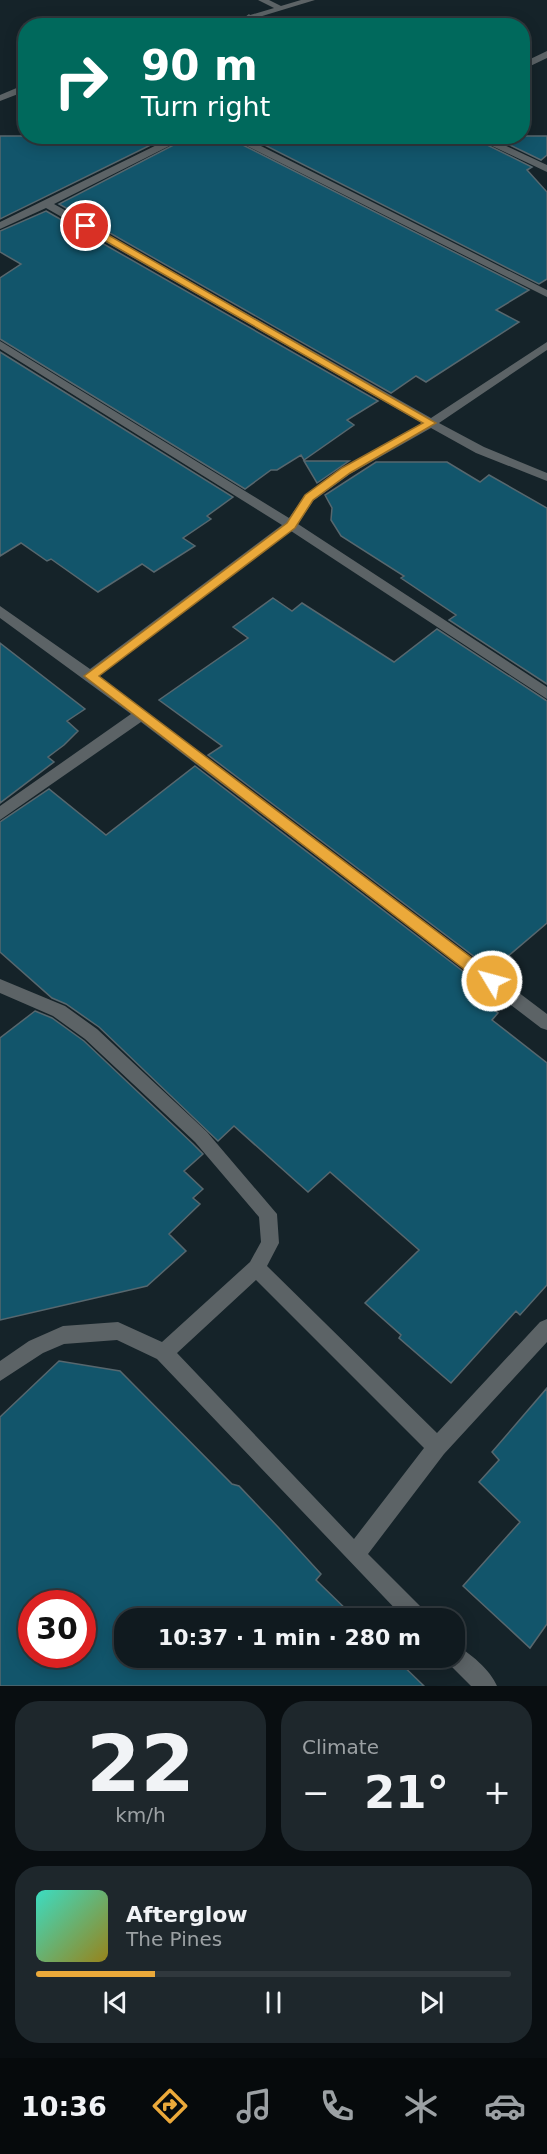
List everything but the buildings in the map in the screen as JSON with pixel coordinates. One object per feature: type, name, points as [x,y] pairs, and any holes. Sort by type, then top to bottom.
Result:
[{"type":"street","points":[[262,0],[281,8]]},
{"type":"street","points":[[245,18],[311,0]]},
{"type":"street","points":[[530,63],[547,54]]},
{"type":"street","points":[[0,98],[18,90]]},
{"type":"street","points":[[0,225],[167,144]]},
{"type":"street","points":[[248,144],[547,294]]},
{"type":"street","points":[[493,144],[547,169]]},
{"type":"street","points":[[45,203],[480,450],[547,477]]},
{"type":"street","points":[[0,344],[291,525],[547,694]]},
{"type":"street","points":[[90,676],[291,525],[309,498],[346,471],[431,423],[547,345]]},
{"type":"street","points":[[0,611],[90,676],[547,1023]]},
{"type":"street","points":[[0,814],[140,715]]},
{"type":"street","points":[[0,986],[59,1011],[91,1034],[201,1137],[268,1214],[270,1243],[256,1268],[164,1353]]},
{"type":"street","points":[[256,1268],[437,1447]]},
{"type":"street","points":[[355,1555],[437,1447],[547,1328]]},
{"type":"street","points":[[0,1372],[36,1347],[63,1335],[118,1331],[164,1353],[408,1608]]},
{"type":"street","points":[[465,1666],[486,1686]]},
{"type":"route","points":[[86,226],[431,423],[346,471],[309,498],[291,525],[90,676],[492,981]]}]
